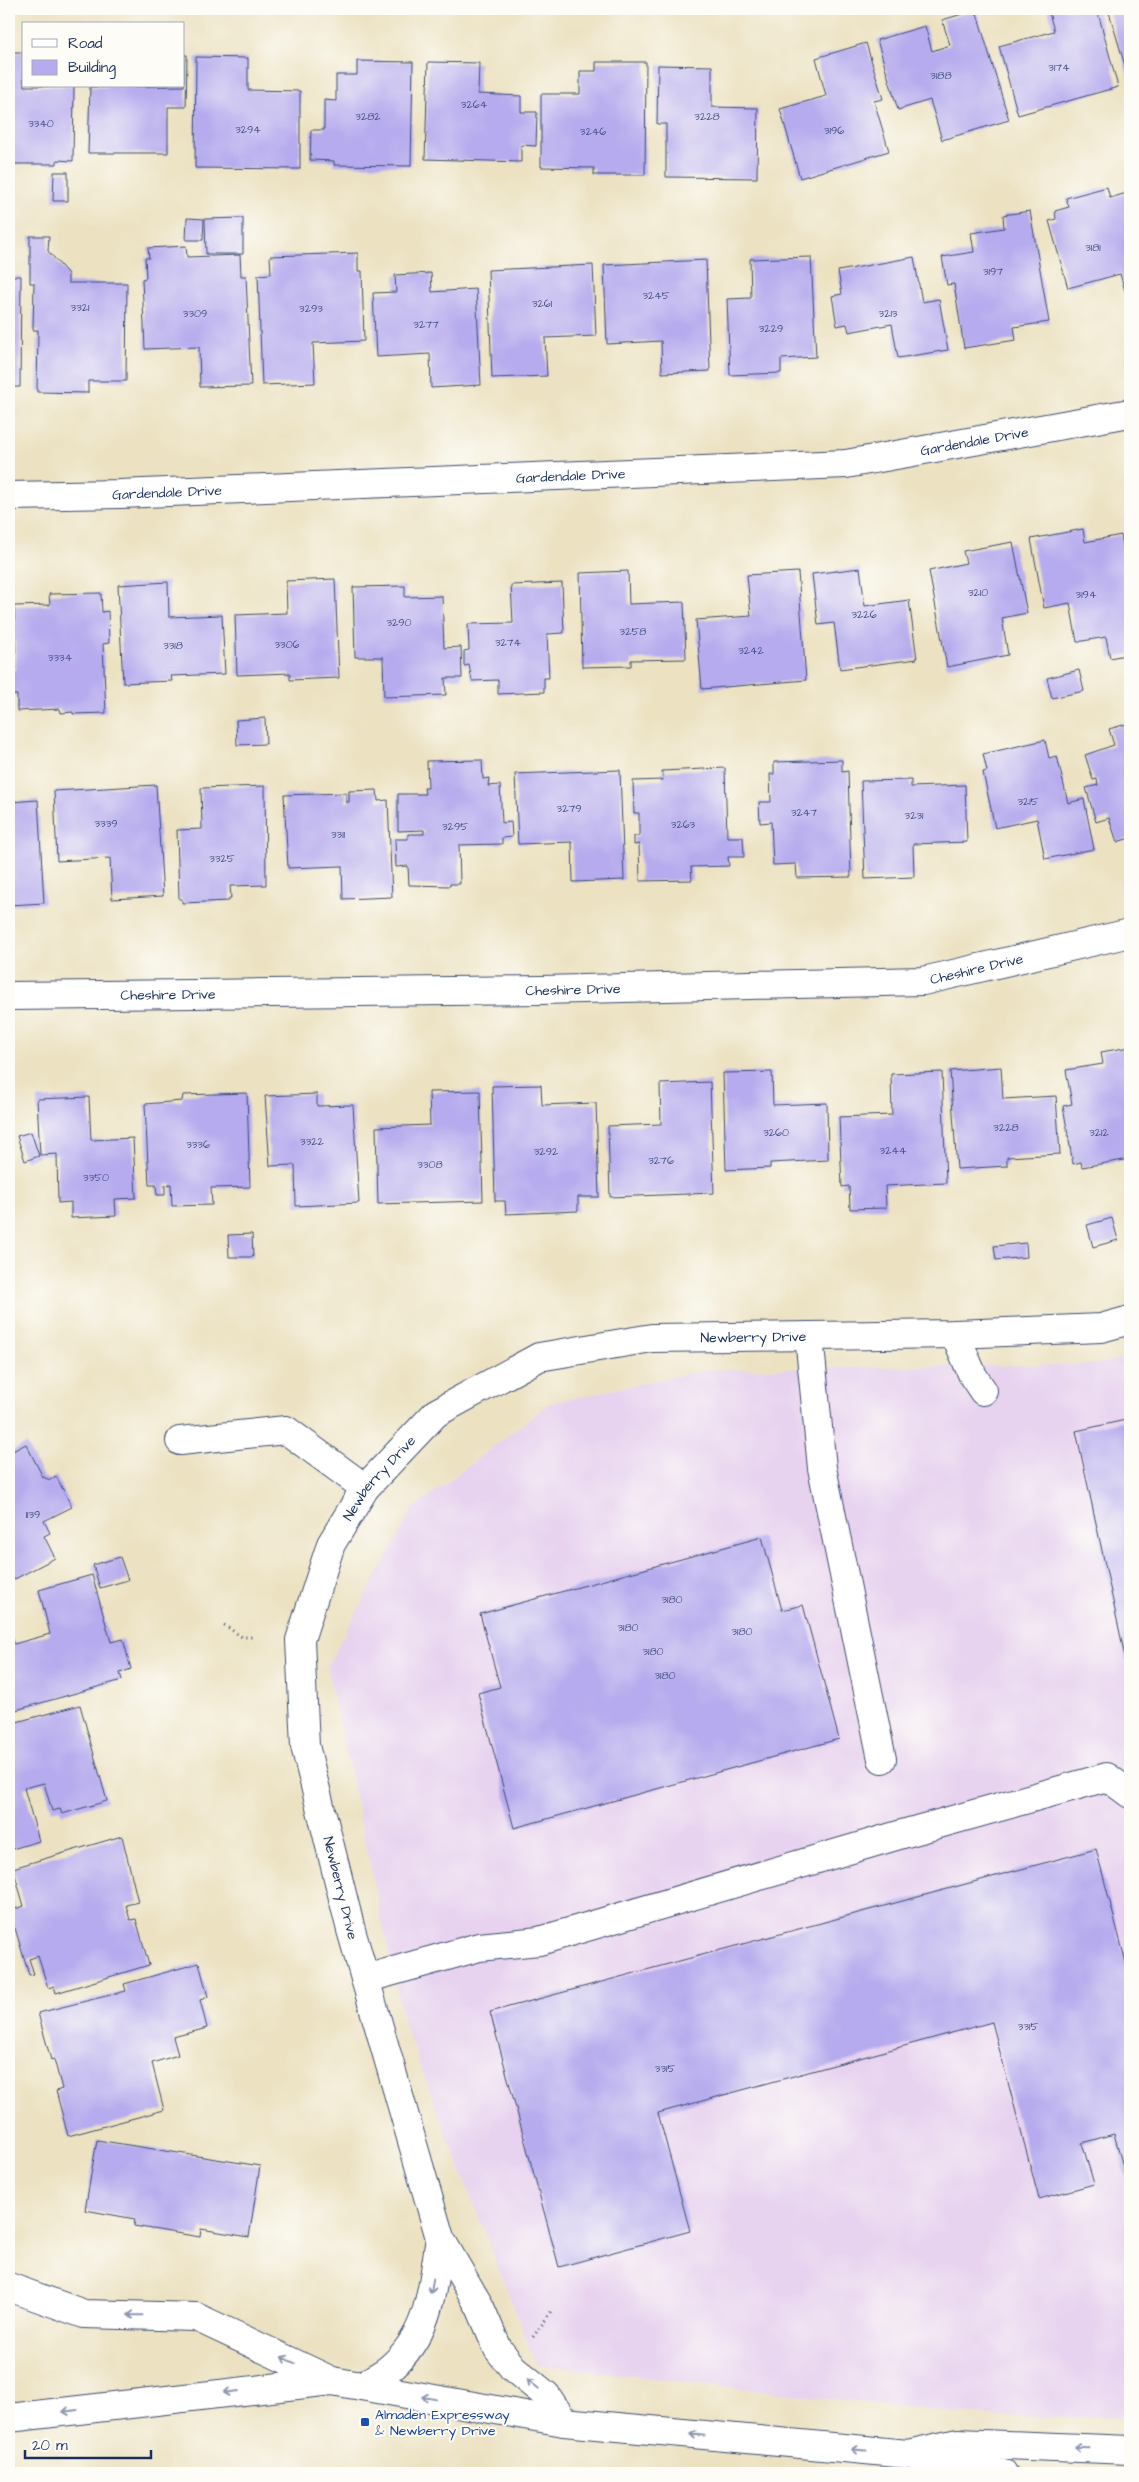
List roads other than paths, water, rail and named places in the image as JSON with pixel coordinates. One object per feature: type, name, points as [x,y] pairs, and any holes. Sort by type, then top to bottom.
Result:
[{"type":"main road","name":"Gardendale Drive","points":[[9,496],[130,494],[846,464],[1130,413]]},
{"type":"main road","name":"Cheshire Drive","points":[[9,996],[541,990],[923,981],[1130,933]]},
{"type":"main road","name":"Newberry Drive","points":[[440,2238],[351,1930],[305,1746],[300,1640],[332,1544],[365,1488],[436,1413],[539,1357],[652,1338],[954,1334],[1101,1328],[1130,1320]]},
{"type":"main road","points":[[954,1334],[973,1376],[983,1391]]},
{"type":"main road","points":[[810,1336],[822,1468],[882,1760]]},
{"type":"main road","points":[[180,1440],[286,1430],[365,1488]]},
{"type":"main road","points":[[365,1979],[479,1948],[539,1941],[899,1835],[1107,1777],[1130,1794]]},
{"type":"main road","points":[[361,2386],[390,2369],[418,2337],[427,2313],[440,2238]]},
{"type":"main road","points":[[440,2238],[480,2307],[498,2350],[513,2368],[546,2395],[564,2422]]},
{"type":"main road","points":[[9,2287],[84,2314],[196,2316],[332,2381],[564,2422],[908,2454],[1003,2473]]},
{"type":"main road","points":[[9,2418],[332,2381]]},
{"type":"main road","points":[[908,2454],[958,2443],[1130,2450]]},
{"type":"place","name":"Almaden Expressway & Newberry Drive","points":[[365,2422]]}]
